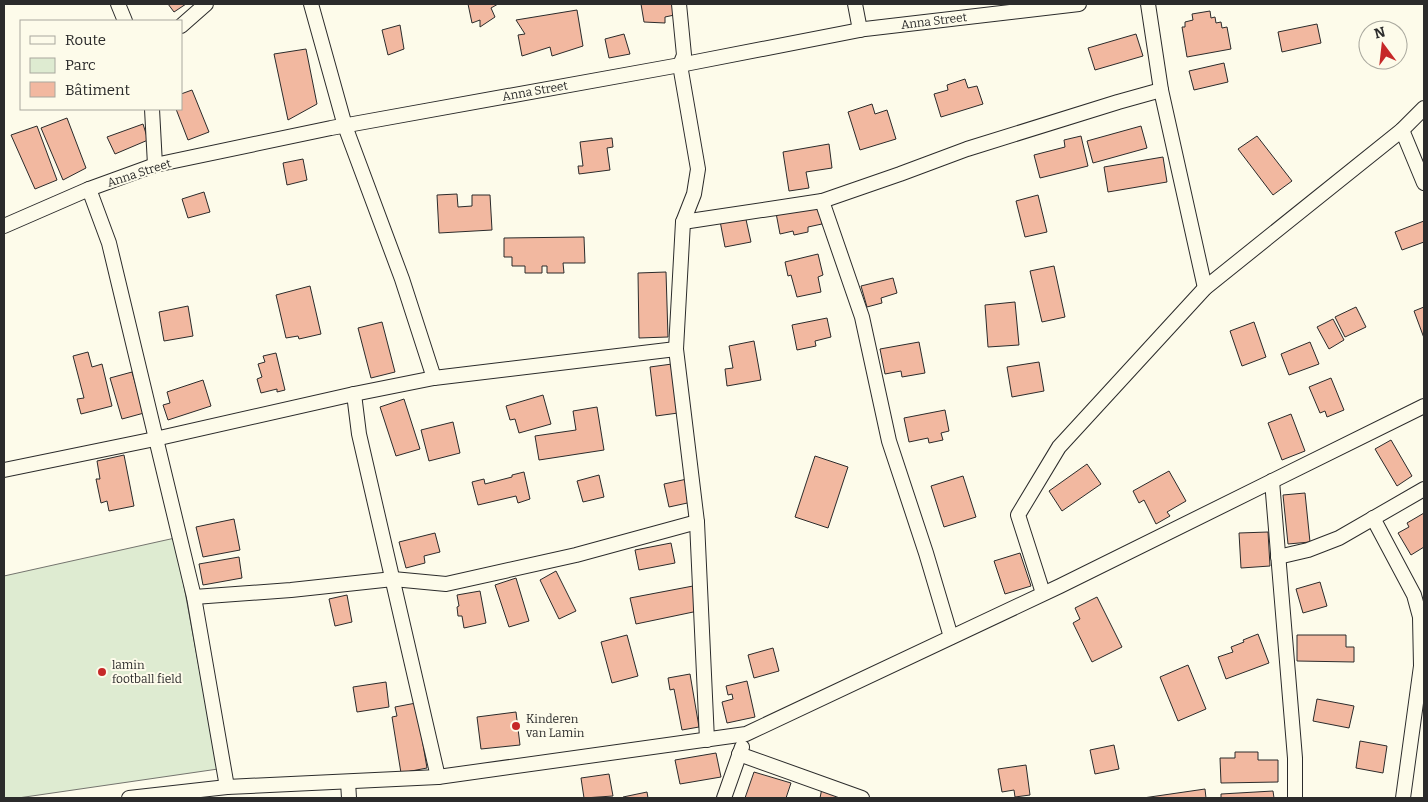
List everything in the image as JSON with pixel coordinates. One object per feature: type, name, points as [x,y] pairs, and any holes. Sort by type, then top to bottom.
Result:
[{"type":"street","points":[[118,4],[125,20]]},
{"type":"street","points":[[182,25],[206,4]]},
{"type":"street","points":[[311,4],[345,126],[402,278],[434,378]]},
{"type":"street","points":[[679,4],[684,55],[680,65],[698,169],[694,194],[683,222],[676,349],[696,522],[707,740]]},
{"type":"street","points":[[855,4],[860,30]]},
{"type":"street","name":"Anna Street","points":[[4,226],[89,189],[155,165],[345,126],[860,30],[1079,4]]},
{"type":"street","points":[[1148,4],[1161,90],[1205,288]]},
{"type":"street","points":[[683,222],[822,201],[967,149],[1161,90]]},
{"type":"street","points":[[1043,594],[1018,515],[1059,447],[1205,288],[1402,130],[1424,108]]},
{"type":"street","points":[[152,110],[155,165]]},
{"type":"street","points":[[1402,130],[1424,183]]},
{"type":"street","points":[[89,189],[109,243],[194,597],[227,787]]},
{"type":"street","points":[[822,201],[862,317],[889,441],[951,637]]},
{"type":"street","points":[[4,470],[434,378],[676,349]]},
{"type":"street","points":[[354,394],[359,434],[438,776]]},
{"type":"street","points":[[129,798],[227,787],[438,776],[746,734],[1043,594],[1424,406]]},
{"type":"street","points":[[1272,481],[1295,758],[1296,798]]},
{"type":"street","points":[[1278,557],[1308,550],[1339,538],[1424,489]]},
{"type":"street","points":[[1373,518],[1414,595],[1420,618],[1421,666],[1403,798]]},
{"type":"street","points":[[194,597],[291,590],[393,579],[446,584],[576,555],[696,522]]},
{"type":"street","points":[[724,798],[746,734]]},
{"type":"street","points":[[739,754],[862,798]]},
{"type":"street","points":[[348,782],[349,798]]},
{"type":"green space","name":"lamin football field","points":[[175,538],[218,769],[18,798],[4,798],[4,576]]},
{"type":"building","points":[[168,4],[186,4],[174,12]]},
{"type":"building","points":[[468,4],[498,4],[491,8],[495,17],[480,27],[480,20],[472,23]]},
{"type":"building","points":[[641,4],[676,4],[679,14],[665,17],[665,23],[644,22]]},
{"type":"building","points":[[577,10],[583,46],[552,56],[550,47],[522,56],[518,35],[525,34],[516,20]]},
{"type":"building","points":[[1210,11],[1211,18],[1215,17],[1216,23],[1221,22],[1222,28],[1227,27],[1231,49],[1187,57],[1182,27],[1185,27],[1185,22],[1193,20],[1192,14]]},
{"type":"building","points":[[1317,24],[1321,43],[1282,52],[1278,32]]},
{"type":"building","points":[[400,25],[404,49],[388,55],[382,30]]},
{"type":"building","points":[[624,34],[630,54],[609,58],[605,39]]},
{"type":"building","points":[[1136,34],[1143,56],[1095,70],[1088,48]]},
{"type":"building","points":[[306,49],[317,104],[288,120],[274,54]]},
{"type":"building","points":[[1224,63],[1228,82],[1194,90],[1189,71]]},
{"type":"building","points":[[965,79],[968,88],[977,86],[983,104],[941,117],[934,94],[948,90],[947,85]]},
{"type":"building","points":[[192,90],[209,132],[188,140],[176,110],[182,110],[182,94]]},
{"type":"building","points":[[872,104],[875,114],[887,110],[896,139],[860,150],[848,112]]},
{"type":"building","points":[[67,118],[86,168],[63,180],[41,128]]},
{"type":"building","points":[[143,124],[148,140],[115,154],[107,137]]},
{"type":"building","points":[[37,126],[57,180],[35,189],[11,135]]},
{"type":"building","points":[[1141,126],[1147,148],[1093,163],[1087,141]]},
{"type":"building","points":[[1081,136],[1088,166],[1040,178],[1034,155],[1065,147],[1064,140]]},
{"type":"building","points":[[1257,136],[1292,181],[1273,195],[1238,149]]},
{"type":"building","points":[[612,138],[613,147],[607,148],[610,170],[579,174],[578,166],[583,166],[580,142]]},
{"type":"building","points":[[829,144],[832,168],[806,172],[809,188],[789,191],[783,152]]},
{"type":"building","points":[[1163,157],[1167,182],[1108,192],[1104,167]]},
{"type":"building","points":[[303,159],[307,180],[287,185],[283,163]]},
{"type":"building","points":[[204,192],[210,212],[188,218],[182,199]]},
{"type":"building","points":[[457,194],[458,207],[472,206],[472,195],[490,195],[492,230],[439,233],[437,195]]},
{"type":"building","points":[[1038,195],[1047,232],[1025,237],[1016,201]]},
{"type":"building","points":[[819,205],[822,224],[808,227],[808,232],[794,235],[793,231],[780,234],[776,213]]},
{"type":"building","points":[[745,215],[751,242],[725,247],[720,221]]},
{"type":"building","points":[[1424,221],[1424,242],[1402,250],[1395,232]]},
{"type":"building","points":[[584,237],[585,263],[563,263],[564,273],[547,273],[547,266],[542,266],[542,273],[525,273],[525,266],[512,266],[512,257],[504,257],[504,238]]},
{"type":"building","points":[[818,254],[823,275],[818,277],[821,292],[797,297],[791,275],[788,276],[785,262]]},
{"type":"building","points":[[1054,266],[1065,317],[1042,322],[1030,271]]},
{"type":"building","points":[[666,272],[668,337],[639,338],[638,273]]},
{"type":"building","points":[[893,278],[897,293],[881,298],[882,303],[867,307],[861,286]]},
{"type":"building","points":[[310,286],[321,334],[299,339],[298,336],[286,338],[276,295]]},
{"type":"building","points":[[1015,302],[1019,345],[988,347],[985,305]]},
{"type":"building","points":[[188,306],[193,336],[164,341],[159,312]]},
{"type":"building","points":[[1356,307],[1366,327],[1345,337],[1335,317]]},
{"type":"building","points":[[1424,307],[1424,338],[1414,311]]},
{"type":"building","points":[[827,318],[831,337],[815,341],[816,346],[797,350],[792,325]]},
{"type":"building","points":[[1333,319],[1344,340],[1329,349],[1317,327]]},
{"type":"building","points":[[382,322],[395,372],[371,378],[358,328]]},
{"type":"building","points":[[1254,322],[1266,357],[1242,366],[1230,331]]},
{"type":"building","points":[[754,341],[761,380],[727,386],[725,369],[733,368],[729,346]]},
{"type":"building","points":[[919,342],[925,373],[902,377],[901,371],[885,374],[880,349]]},
{"type":"building","points":[[1310,342],[1319,364],[1289,375],[1281,354]]},
{"type":"building","points":[[88,352],[92,367],[102,364],[112,406],[81,414],[77,399],[84,398],[73,356]]},
{"type":"building","points":[[276,353],[285,390],[277,392],[277,389],[261,393],[257,379],[262,377],[258,364],[265,362],[263,356]]},
{"type":"building","points":[[1039,362],[1044,391],[1012,397],[1007,367]]},
{"type":"building","points":[[672,364],[678,413],[656,416],[650,367]]},
{"type":"building","points":[[132,372],[144,413],[122,419],[110,378]]},
{"type":"building","points":[[1331,378],[1344,410],[1327,417],[1325,411],[1320,413],[1309,387]]},
{"type":"building","points":[[203,380],[211,406],[168,420],[163,405],[170,403],[167,392]]},
{"type":"building","points":[[543,395],[551,424],[519,433],[515,419],[510,420],[506,406]]},
{"type":"building","points":[[404,399],[420,449],[396,456],[380,407]]},
{"type":"building","points":[[597,407],[604,450],[539,460],[535,436],[576,430],[573,411]]},
{"type":"building","points":[[945,410],[949,431],[941,433],[943,440],[929,443],[928,438],[909,442],[904,418]]},
{"type":"building","points":[[1291,414],[1305,451],[1282,460],[1268,423]]},
{"type":"building","points":[[453,422],[460,453],[429,461],[421,430]]},
{"type":"building","points":[[1391,440],[1412,476],[1397,486],[1375,449]]},
{"type":"building","points":[[124,455],[134,506],[109,511],[107,501],[101,503],[96,479],[100,479],[97,461]]},
{"type":"building","points":[[815,456],[848,467],[828,528],[795,517]]},
{"type":"building","points":[[1087,464],[1101,484],[1062,511],[1049,491]]},
{"type":"building","points":[[1169,471],[1186,501],[1167,512],[1170,516],[1156,524],[1144,500],[1139,503],[1133,491]]},
{"type":"building","points":[[524,472],[530,499],[518,503],[516,496],[478,505],[472,482],[484,479],[485,484]]},
{"type":"building","points":[[599,475],[604,497],[583,502],[577,481]]},
{"type":"building","points":[[963,476],[976,517],[944,527],[931,486]]},
{"type":"building","points":[[687,479],[692,502],[669,507],[664,484]]},
{"type":"building","points":[[1305,493],[1310,542],[1288,544],[1283,495]]},
{"type":"building","points":[[1424,513],[1424,547],[1411,555],[1398,533],[1409,527],[1407,523]]},
{"type":"building","points":[[234,519],[240,550],[203,557],[196,527]]},
{"type":"building","points":[[1268,532],[1270,566],[1241,568],[1239,533]]},
{"type":"building","points":[[435,533],[440,552],[424,556],[425,563],[406,568],[399,542]]},
{"type":"building","points":[[671,543],[675,563],[639,570],[635,550]]},
{"type":"building","points":[[1020,553],[1031,586],[1005,594],[994,561]]},
{"type":"building","points":[[239,557],[242,578],[203,585],[199,564]]},
{"type":"building","points":[[556,571],[576,611],[559,619],[540,580]]},
{"type":"building","points":[[516,578],[529,621],[509,627],[495,585]]},
{"type":"building","points":[[1320,582],[1327,606],[1303,613],[1296,589]]},
{"type":"building","points":[[693,586],[698,611],[636,624],[630,598]]},
{"type":"building","points":[[480,591],[486,623],[464,628],[462,616],[458,616],[457,595]]},
{"type":"building","points":[[347,595],[352,622],[335,626],[329,599]]},
{"type":"building","points":[[1097,597],[1122,647],[1092,662],[1073,623],[1080,619],[1075,608]]},
{"type":"building","points":[[1258,634],[1269,663],[1226,679],[1218,657],[1233,652],[1231,647]]},
{"type":"building","points":[[627,635],[638,676],[612,683],[601,642]]},
{"type":"building","points":[[1297,635],[1346,635],[1346,647],[1354,647],[1354,662],[1297,661]]},
{"type":"building","points":[[773,648],[779,671],[754,678],[748,655]]},
{"type":"building","points":[[1188,665],[1206,709],[1178,721],[1160,677]]},
{"type":"building","points":[[690,674],[699,727],[682,730],[674,689],[670,690],[668,678]]},
{"type":"building","points":[[747,681],[755,717],[727,723],[722,702],[733,699],[732,694],[728,695],[726,686]]},
{"type":"building","points":[[386,682],[389,707],[357,712],[353,687]]},
{"type":"building","points":[[1317,699],[1354,706],[1349,728],[1313,721]]},
{"type":"building","points":[[416,703],[427,768],[401,773],[392,717],[397,716],[395,707]]},
{"type":"building","points":[[516,712],[520,745],[481,749],[477,717]]},
{"type":"building","points":[[1360,741],[1387,746],[1383,773],[1356,768]]},
{"type":"building","points":[[1114,745],[1119,769],[1095,774],[1090,750]]},
{"type":"building","points":[[1235,752],[1258,752],[1258,760],[1278,760],[1278,782],[1221,783],[1220,758],[1235,758]]},
{"type":"building","points":[[716,753],[721,777],[680,784],[675,760]]},
{"type":"building","points":[[1026,765],[1030,795],[1015,797],[1014,790],[1002,792],[998,769]]},
{"type":"building","points":[[754,772],[791,783],[786,798],[745,798]]},
{"type":"building","points":[[609,774],[613,796],[584,798],[581,778]]},
{"type":"building","points":[[822,788],[845,798],[820,798]]},
{"type":"building","points":[[1205,789],[1206,798],[1143,798]]},
{"type":"building","points":[[1273,791],[1274,798],[1221,798],[1221,794]]},
{"type":"building","points":[[647,792],[648,798],[623,798],[623,797]]},
{"type":"place","name":"lamin football field","points":[[102,672]]},
{"type":"place","name":"Kinderen van Lamin","points":[[516,726]]}]
